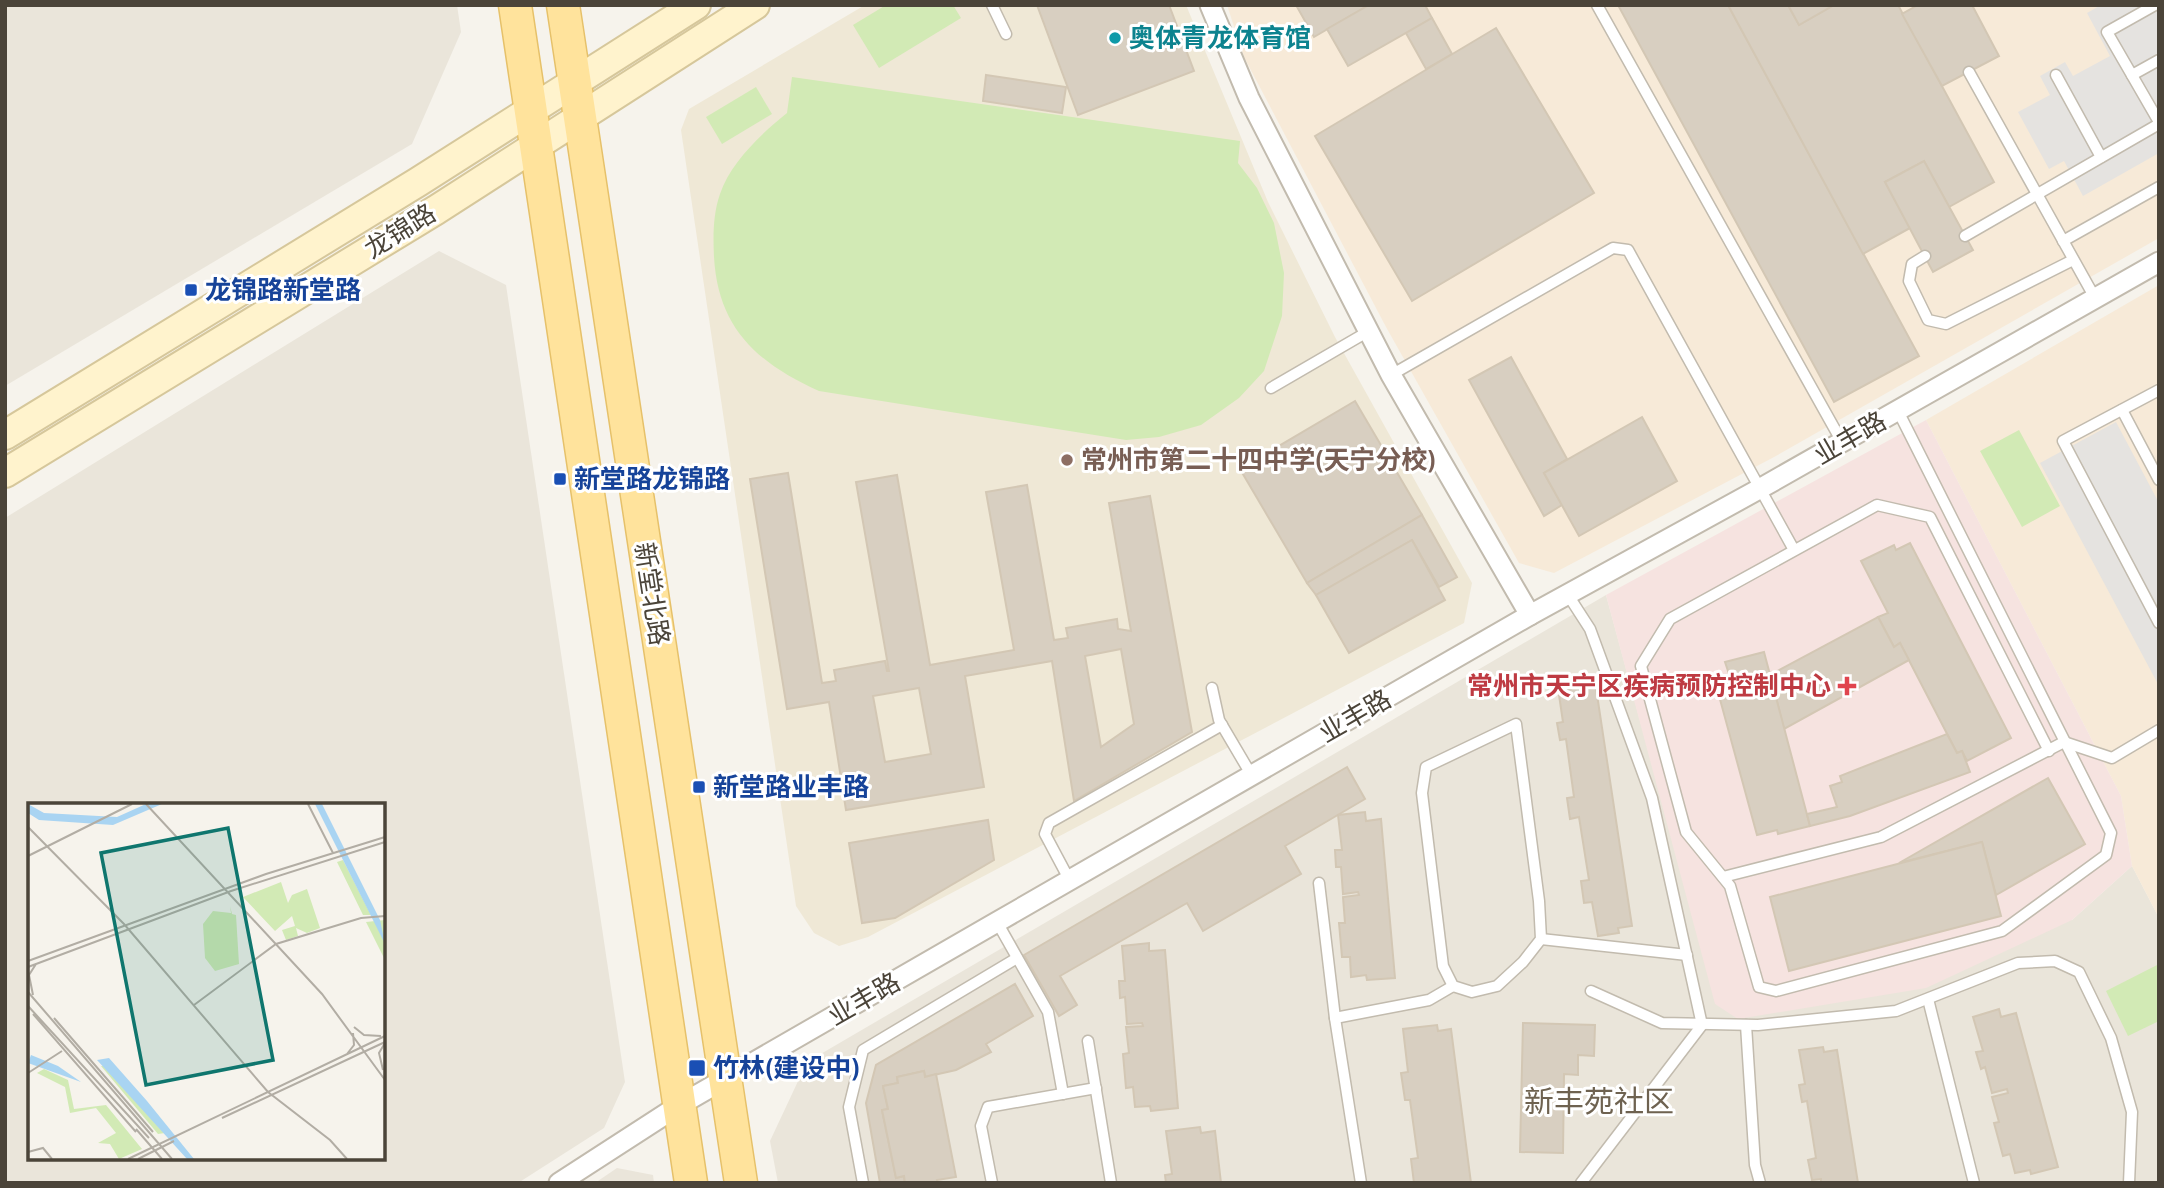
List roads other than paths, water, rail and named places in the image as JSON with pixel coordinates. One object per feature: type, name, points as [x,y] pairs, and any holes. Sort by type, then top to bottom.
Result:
[{"type":"main road","name":"新堂北路","points":[[515,5],[691,1183]]},
{"type":"main road","name":"新堂北路","points":[[563,5],[741,1183]]},
{"type":"main road","name":"龙锦路","points":[[5,435],[418,182],[696,5]]},
{"type":"main road","name":"龙锦路","points":[[5,473],[536,146],[755,5]]},
{"type":"street","points":[[1210,5],[1248,98],[1391,375],[1530,615]]},
{"type":"street","name":"业丰路","points":[[559,1183],[678,1107],[1530,615],[1761,488],[2159,262]]},
{"type":"lane","points":[[992,5],[1006,34]]},
{"type":"lane","points":[[1597,5],[1842,442]]},
{"type":"lane","points":[[1965,236],[2159,123],[2107,32],[2155,5]]},
{"type":"lane","points":[[2132,75],[2159,60]]},
{"type":"lane","points":[[1969,72],[2095,298]]},
{"type":"lane","points":[[2056,75],[2101,157]]},
{"type":"lane","points":[[2063,241],[2159,187]]},
{"type":"lane","points":[[1391,375],[1613,248],[1628,250],[1794,550]]},
{"type":"lane","points":[[1925,256],[1912,264],[1909,281],[1928,320],[1946,324],[2073,260]]},
{"type":"lane","points":[[1271,388],[1369,331]]},
{"type":"lane","points":[[2159,390],[2063,441],[2159,623]]},
{"type":"lane","points":[[2122,410],[2159,480]]},
{"type":"lane","points":[[1898,411],[2110,833],[2106,855],[2002,932],[1776,991],[1759,986],[1730,886],[1686,832],[1641,666],[1670,620],[1877,505],[1930,517],[2049,751]]},
{"type":"lane","points":[[1568,595],[1590,629],[1652,798],[1703,1025]]},
{"type":"lane","points":[[1212,688],[1222,725],[1252,776]]},
{"type":"lane","points":[[1516,724],[1539,901],[1541,939],[1524,962],[1497,986],[1472,992],[1453,986],[1443,966],[1436,913],[1422,793],[1426,767],[1516,724]]},
{"type":"lane","points":[[1070,881],[1045,834],[1049,822],[1222,725]]},
{"type":"lane","points":[[1723,877],[1881,837],[2064,742],[2112,758],[2159,730]]},
{"type":"lane","points":[[1319,883],[1335,1018],[1361,1183]]},
{"type":"lane","points":[[997,922],[1048,1012],[1063,1094]]},
{"type":"lane","points":[[1541,939],[1687,955]]},
{"type":"lane","points":[[863,1183],[849,1107],[863,1050],[1017,958]]},
{"type":"lane","points":[[1591,991],[1662,1023],[1746,1025],[1896,1011],[2018,963],[2054,961],[2079,972],[2111,1038],[2132,1112],[2129,1183]]},
{"type":"lane","points":[[1335,1018],[1429,1000],[1453,986]]},
{"type":"lane","points":[[1928,999],[1974,1183]]},
{"type":"lane","points":[[1581,1183],[1703,1025]]},
{"type":"lane","points":[[1746,1025],[1755,1165],[1760,1183]]},
{"type":"lane","points":[[1088,1041],[1111,1183]]},
{"type":"lane","points":[[992,1183],[981,1126],[988,1107],[1096,1088]]},
{"type":"place","name":"奥体青龙体育馆","points":[[1115,38]]},
{"type":"place","name":"龙锦路新堂路","points":[[191,290]]},
{"type":"place","name":"常州市第二十四中学(天宁分校)","points":[[1067,460]]},
{"type":"place","name":"新堂路龙锦路","points":[[560,479]]},
{"type":"place","name":"常州市天宁区疾病预防控制中心","points":[[1847,686]]},
{"type":"place","name":"新堂路业丰路","points":[[699,787]]},
{"type":"place","name":"竹林(建设中)","points":[[697,1068]]},
{"type":"district","name":"新丰苑社区","points":[[1599,1102]]}]
